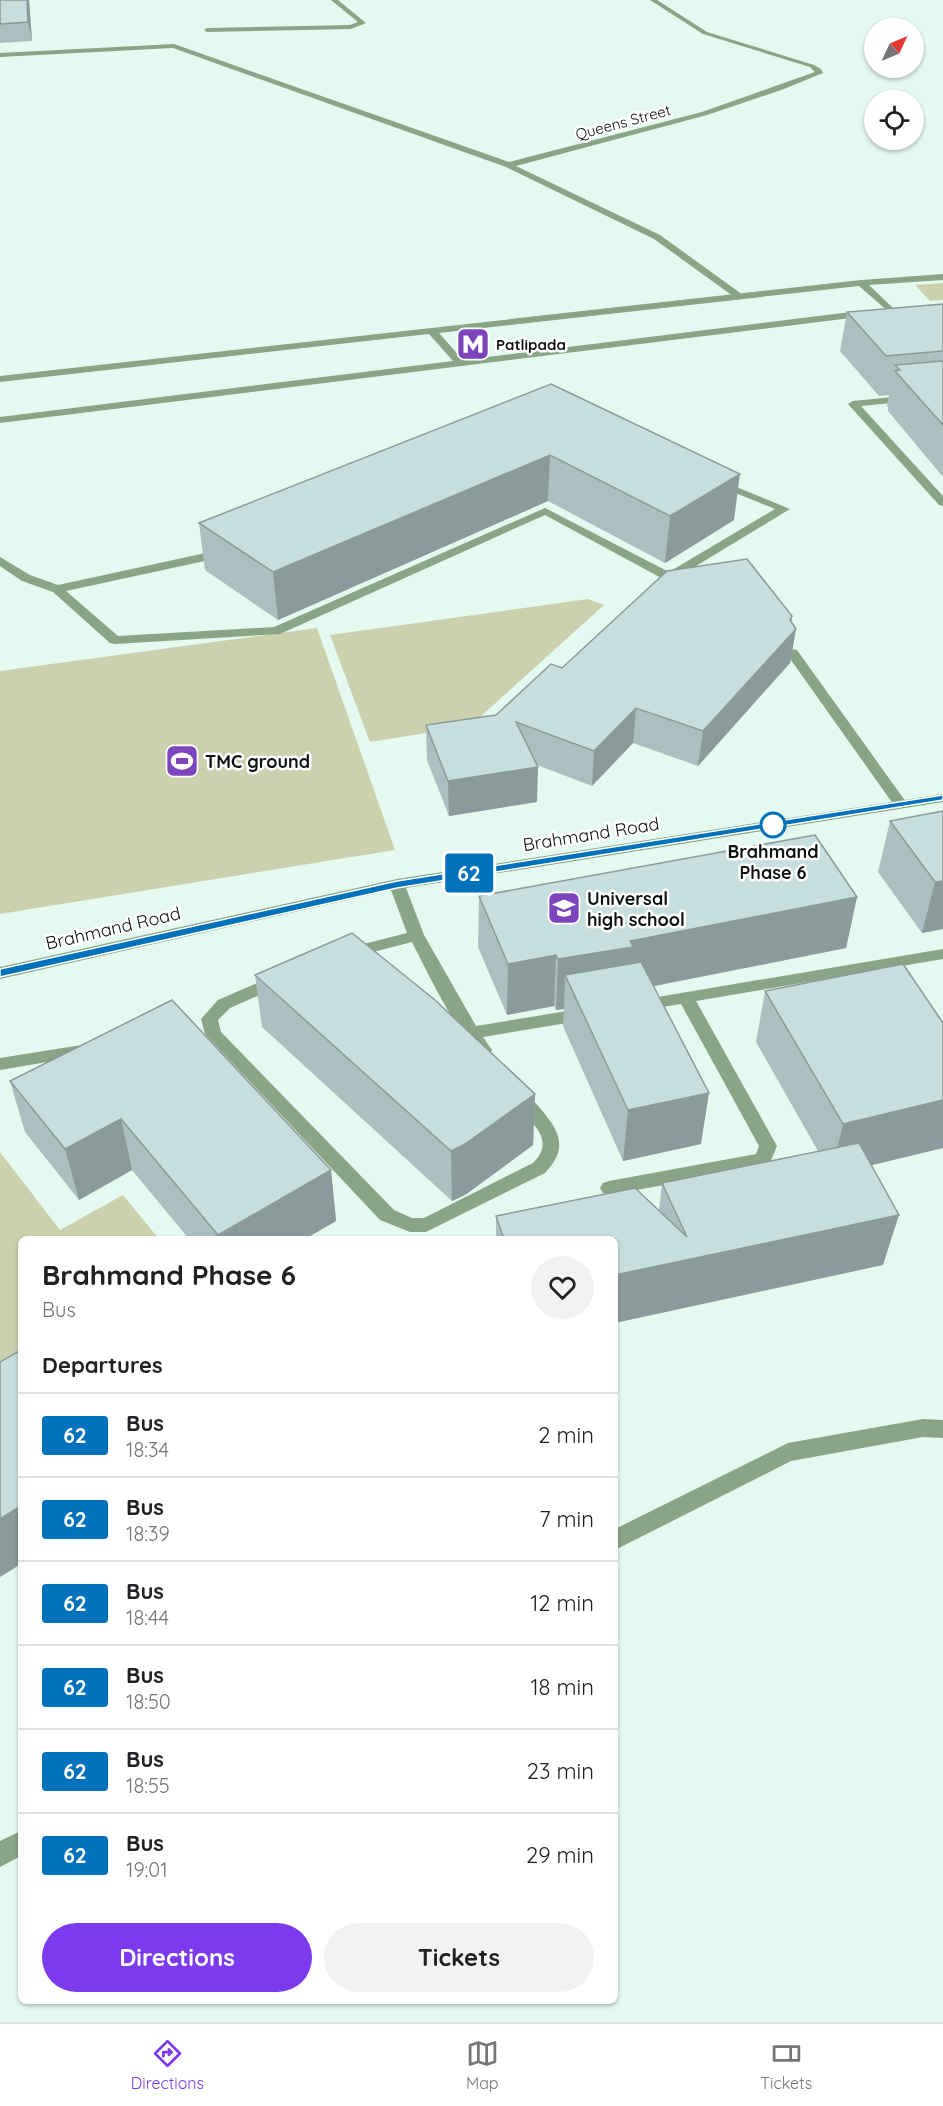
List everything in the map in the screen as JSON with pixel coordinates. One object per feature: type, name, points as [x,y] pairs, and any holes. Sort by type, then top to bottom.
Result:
[{"type":"street","points":[[207,30],[351,27],[363,23],[334,0]]},
{"type":"street","name":"Queens Street","points":[[509,165],[667,125],[774,93],[819,74],[819,70],[813,66],[705,33],[653,0]]},
{"type":"street","points":[[0,55],[174,46],[509,165],[657,237],[740,297]]},
{"type":"street","points":[[0,379],[861,283],[943,277]]},
{"type":"street","points":[[0,420],[895,310],[861,283]]},
{"type":"street","points":[[432,331],[460,363]]},
{"type":"street","points":[[943,395],[853,404],[943,503]]},
{"type":"street","points":[[0,561],[26,578],[57,589],[115,640],[276,631],[545,511],[669,577],[784,509],[707,478]]},
{"type":"street","points":[[57,589],[229,552],[240,547]]},
{"type":"street","points":[[792,653],[901,805]]},
{"type":"street","name":"Brahmand Road","points":[[0,973],[397,884],[943,798]]},
{"type":"street","points":[[397,884],[405,915],[416,936],[470,1033],[492,1060]]},
{"type":"street","points":[[337,956],[416,936]]},
{"type":"street","points":[[629,1006],[943,954]]},
{"type":"street","points":[[894,962],[906,980]]},
{"type":"street","points":[[296,972],[224,1004],[209,1019],[213,1034],[387,1215],[410,1226],[426,1225],[539,1168],[551,1154],[552,1142],[549,1133],[513,1088]]},
{"type":"street","points":[[609,1188],[763,1160],[768,1146],[685,997]]},
{"type":"street","points":[[470,1033],[606,1010]]},
{"type":"street","points":[[0,1064],[101,1048]]},
{"type":"street","points":[[618,1538],[788,1452],[923,1428],[943,1429]]},
{"type":"street","points":[[0,1854],[18,1845]]},
{"type":"green space","points":[[943,283],[943,300],[930,301],[915,285]]},
{"type":"green space","points":[[588,599],[604,605],[470,726],[370,742],[330,635]]},
{"type":"green space","name":"TMC ground","points":[[317,628],[395,850],[0,914],[0,671]]},
{"type":"green space","points":[[0,1152],[60,1230],[123,1195],[157,1236],[18,1236],[18,1383],[0,1394]]},
{"type":"building","points":[[0,0],[27,0],[28,22],[0,24]]},
{"type":"building","points":[[943,304],[943,351],[886,356],[847,312]]},
{"type":"building","points":[[943,361],[943,425],[895,371],[900,370],[895,365]]},
{"type":"building","points":[[551,384],[740,474],[670,516],[550,455],[273,572],[199,523]]},
{"type":"building","points":[[747,559],[792,616],[790,620],[796,629],[703,731],[636,708],[594,751],[516,722],[538,767],[448,781],[426,725],[496,715],[551,664],[562,668],[667,571]]},
{"type":"building","points":[[943,811],[943,881],[935,882],[890,821]]},
{"type":"building","points":[[815,835],[857,897],[630,941],[633,947],[558,959],[556,955],[508,964],[479,896]]},
{"type":"building","points":[[352,933],[435,1000],[535,1094],[465,1144],[451,1151],[255,975]]},
{"type":"building","points":[[641,962],[709,1093],[628,1110],[565,975]]},
{"type":"building","points":[[903,964],[943,1023],[943,1100],[843,1124],[765,991]]},
{"type":"building","points":[[172,1000],[331,1170],[218,1235],[121,1119],[65,1149],[10,1081]]},
{"type":"building","points":[[859,1143],[899,1215],[618,1274],[618,1236],[503,1236],[496,1216],[635,1188],[687,1237],[662,1183]]},
{"type":"building","points":[[18,1352],[18,1508],[0,1519],[0,1362]]},
{"type":"bus line","name":"62","points":[[0,973],[397,884],[943,798]]},
{"type":"place","name":"Patlipada","points":[[473,344]]},
{"type":"place","name":"TMC ground","points":[[182,761]]},
{"type":"place","name":"Brahmand Phase 6","points":[[773,825]]},
{"type":"place","name":"Universal high school","points":[[564,908]]}]
